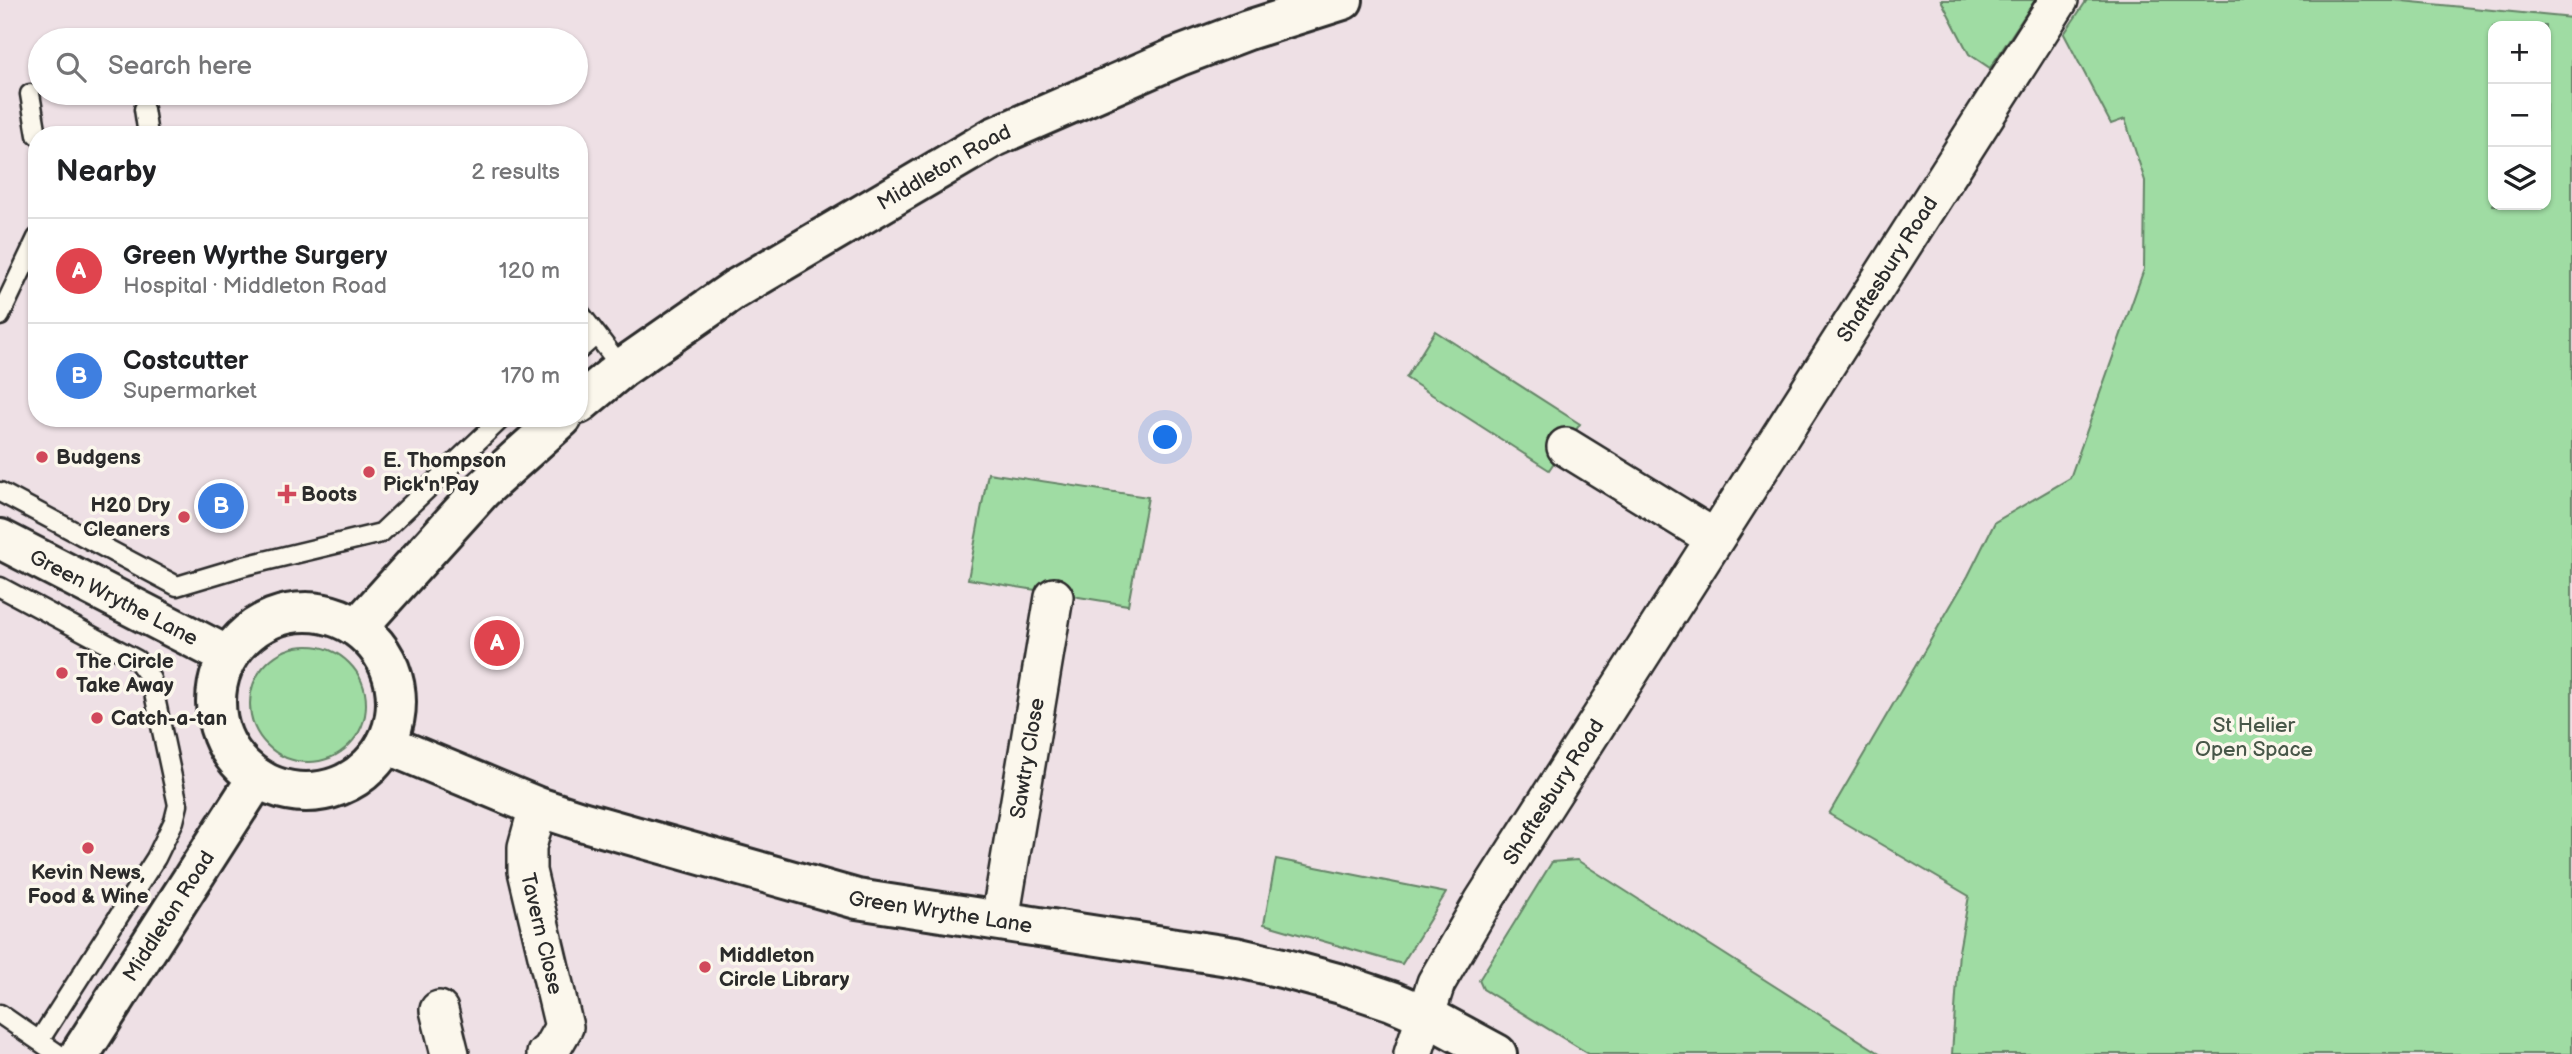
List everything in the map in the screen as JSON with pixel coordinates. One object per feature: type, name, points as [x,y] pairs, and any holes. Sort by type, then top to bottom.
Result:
[{"type":"street","name":"Middleton Road","points":[[588,396],[622,368],[734,290],[994,137],[1177,57],[1248,30],[1343,0]]},
{"type":"street","name":"Shaftesbury Road","points":[[1413,1054],[1436,983],[1483,902],[2059,0]]},
{"type":"street","points":[[358,627],[482,489],[552,427]]},
{"type":"street","points":[[1566,447],[1714,538]]},
{"type":"street","name":"Green Wrythe Lane","points":[[0,539],[228,656]]},
{"type":"street","name":"Sawtry Close","points":[[1000,920],[1054,597]]},
{"type":"street","points":[[302,611],[332,615],[358,627],[377,646],[391,668],[397,693],[395,719],[386,744],[375,761],[359,775],[341,785],[321,791],[290,791],[257,778],[233,754],[223,738],[217,719],[217,686],[228,656],[247,633],[283,615],[302,611]]},
{"type":"street","name":"Green Wrythe Lane","points":[[386,744],[538,807],[858,899],[1235,957],[1341,984],[1425,1015],[1497,1054]]},
{"type":"street","name":"Middleton Road","points":[[80,1054],[257,778]]},
{"type":"street","name":"Tavern Close","points":[[538,807],[527,847],[527,871],[564,1027],[546,1054]]},
{"type":"street","points":[[439,1010],[450,1054]]},
{"type":"lane","points":[[32,105],[35,126]]},
{"type":"lane","points":[[144,108],[147,126]]},
{"type":"lane","points":[[0,316],[28,257]]},
{"type":"lane","points":[[588,324],[622,368]]},
{"type":"lane","points":[[588,342],[596,335]]},
{"type":"lane","points":[[0,492],[177,586],[244,566],[381,533],[493,427]]},
{"type":"lane","points":[[0,587],[137,660],[151,679],[178,804],[174,821],[156,858],[39,1041]]},
{"type":"lane","points":[[0,1014],[58,1054]]},
{"type":"green space","points":[[1941,0],[2035,0],[1990,68],[1969,54]]},
{"type":"green space","name":"St Helier Open Space","points":[[2087,0],[2392,0],[2572,18],[2572,1054],[1952,1054],[1959,951],[1969,896],[1829,814],[1968,576],[1995,522],[2070,478],[2144,269],[2145,181],[2125,119],[2111,124],[2064,34]]},
{"type":"green space","points":[[1435,331],[1580,424],[1549,470],[1406,378]]},
{"type":"green space","points":[[988,473],[1148,497],[1128,605],[968,579]]},
{"type":"green space","points":[[308,646],[330,651],[349,663],[361,682],[366,704],[361,726],[349,745],[330,757],[308,762],[286,757],[267,745],[255,726],[250,704],[255,682],[267,663],[286,651]]},
{"type":"green space","points":[[1276,859],[1446,893],[1402,964],[1264,924]]},
{"type":"green space","points":[[1577,860],[1881,1054],[1589,1054],[1483,989],[1479,980],[1552,862]]},
{"type":"place","name":"Budgens","points":[[42,457]]},
{"type":"place","name":"E. Thompson Pick'n'Pay","points":[[369,472]]},
{"type":"place","name":"Boots","points":[[287,494]]},
{"type":"place","name":"Costcutter","points":[[221,506]]},
{"type":"place","name":"H20 Dry Cleaners","points":[[184,517]]},
{"type":"place","name":"Green Wyrthe Surgery","points":[[497,643]]},
{"type":"place","name":"The Circle Take Away","points":[[62,673]]},
{"type":"place","name":"Catch-a-tan","points":[[97,718]]},
{"type":"place","name":"Kevin News, Food & Wine","points":[[88,848]]},
{"type":"place","name":"Middleton Circle Library","points":[[705,967]]}]
